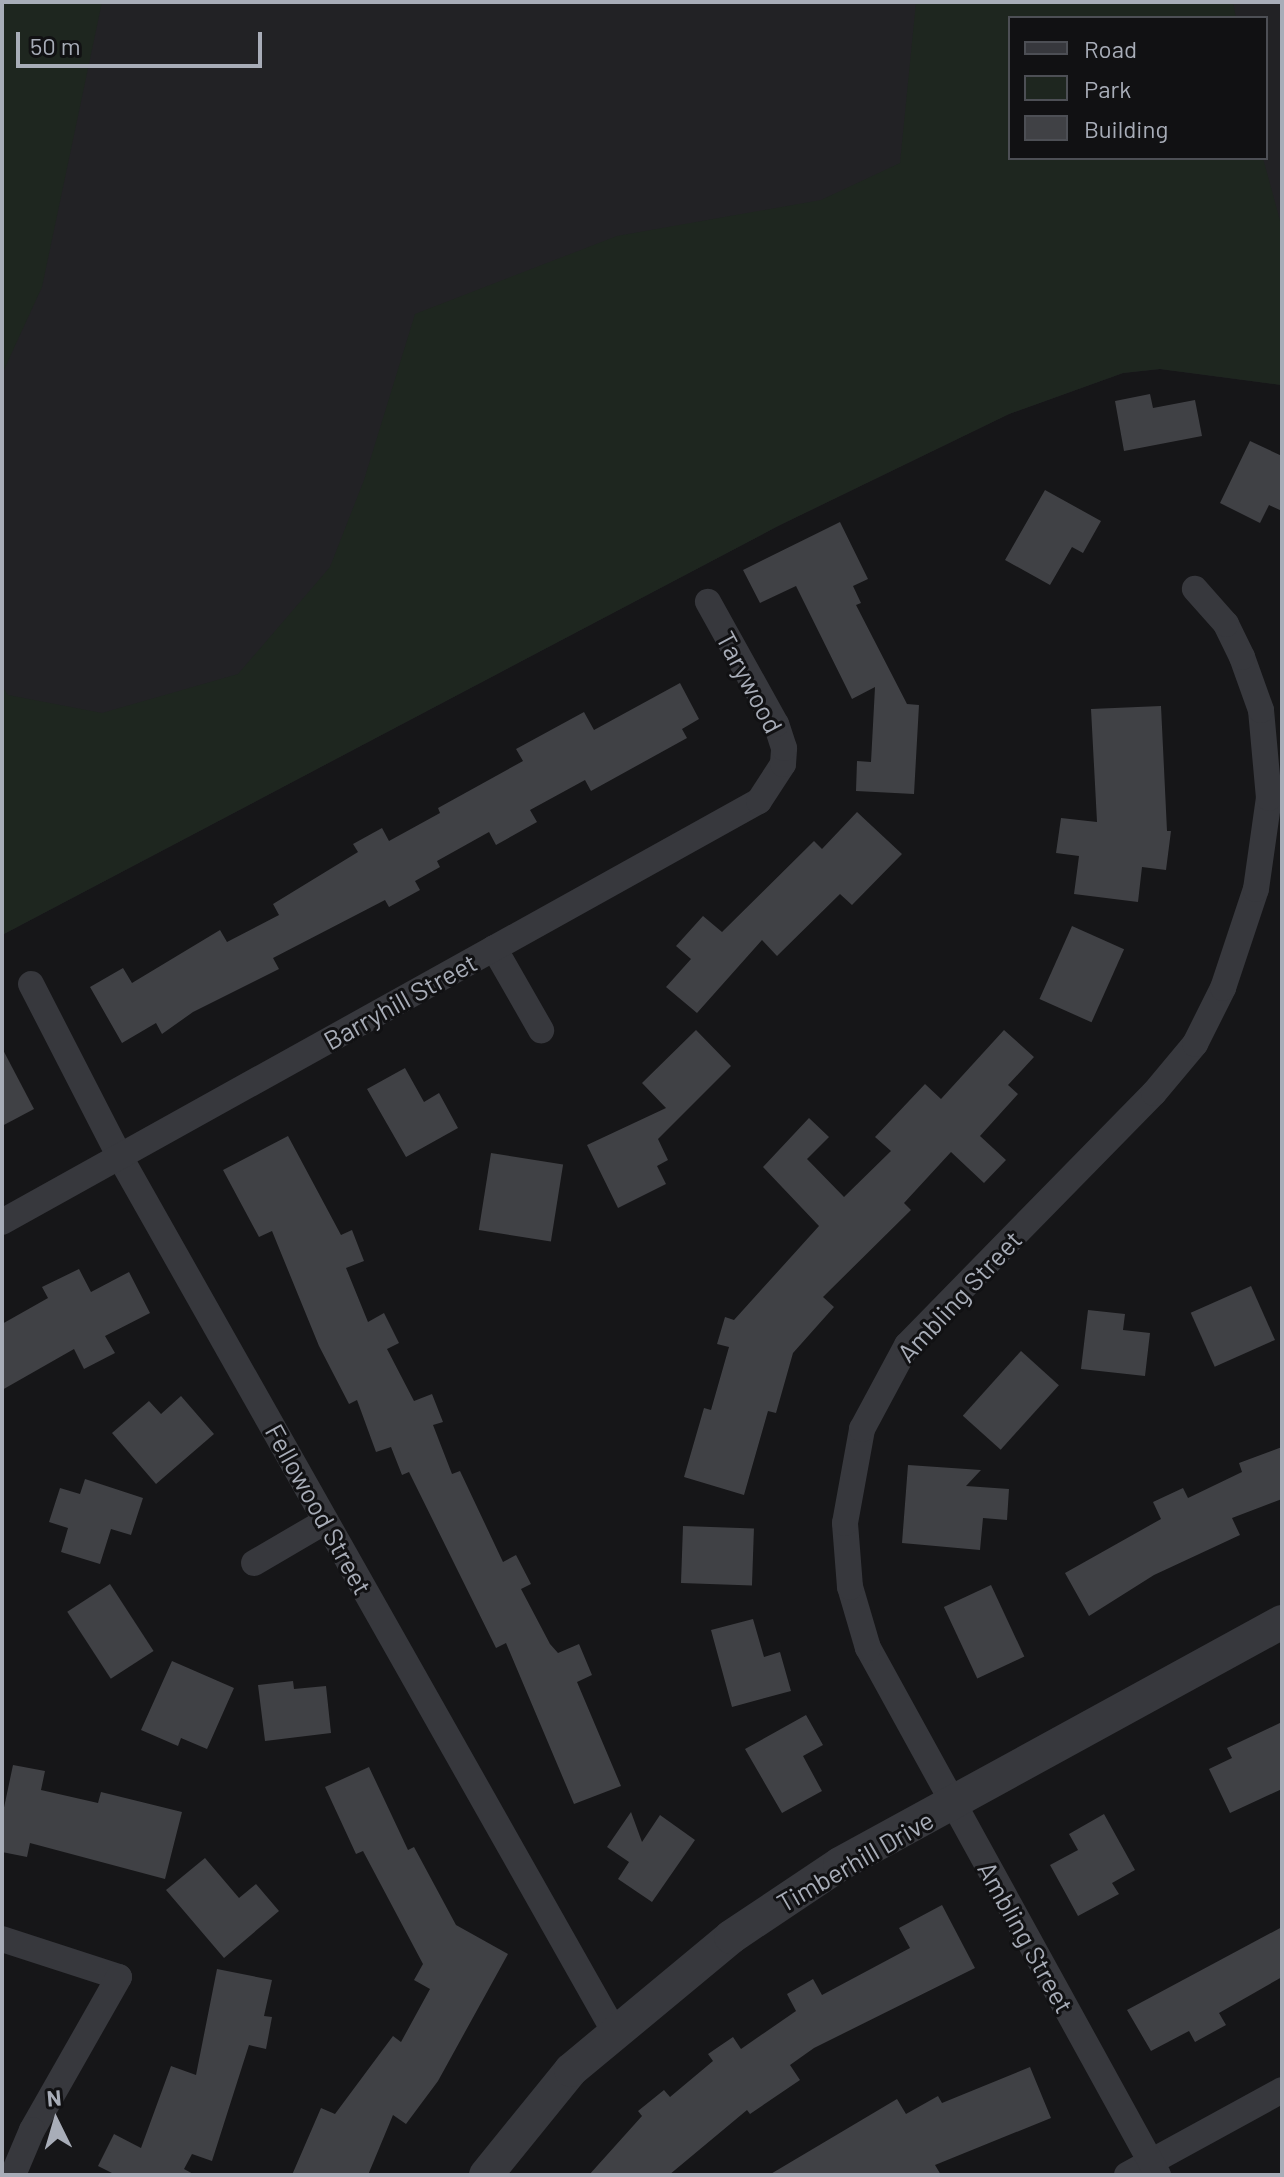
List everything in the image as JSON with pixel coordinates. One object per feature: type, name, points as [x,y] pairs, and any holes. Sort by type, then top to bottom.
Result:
[{"type":"street","name":"Ambling Street","points":[[1155,2168],[882,1677],[857,1618],[845,1545],[853,1460],[874,1400],[907,1345],[1154,1093],[1195,1044],[1223,988],[1256,889],[1269,798],[1261,710],[1226,624],[1195,589]]},
{"type":"street","name":"Tarywood","points":[[708,602],[776,724],[783,764]]},
{"type":"street","name":"Barryhill Street","points":[[2,1222],[759,801],[783,764]]},
{"type":"street","points":[[494,948],[541,1030]]},
{"type":"street","name":"Fellowood Street","points":[[31,984],[120,1157],[614,2031]]},
{"type":"street","points":[[254,1563],[326,1521]]},
{"type":"street","name":"Timberhill Drive","points":[[486,2175],[571,2070],[614,2031],[731,1937],[828,1872],[1282,1622]]},
{"type":"street","points":[[2,1939],[119,1977],[32,2130],[13,2175]]},
{"type":"street","points":[[1127,2175],[1155,2168],[1282,2090]]},
{"type":"shaded area","points":[[2,2],[1282,2],[1282,385],[1160,369],[1123,373],[1009,414],[778,526],[2,935]]},
{"type":"green space","points":[[2,2],[102,2],[42,287],[2,374]]},
{"type":"green space","points":[[916,2],[1233,2],[1236,16],[1008,16],[1008,160],[1264,160],[1282,228],[1282,385],[1160,369],[1123,373],[1009,414],[778,526],[2,935],[2,686],[8,695],[102,713],[238,674],[330,567],[364,480],[415,314],[617,236],[821,200],[900,163]]},
{"type":"building","points":[[1150,394],[1153,408],[1195,400],[1202,436],[1124,451],[1115,401]]},
{"type":"building","points":[[1250,441],[1282,456],[1282,511],[1269,505],[1260,523],[1220,503]]},
{"type":"building","points":[[1045,490],[1101,521],[1083,553],[1072,547],[1050,585],[1005,560]]},
{"type":"building","points":[[840,522],[868,579],[853,586],[861,603],[856,605],[907,704],[919,705],[914,794],[856,791],[857,761],[871,762],[875,687],[852,699],[796,586],[760,603],[743,570]]},
{"type":"building","points":[[680,683],[699,719],[682,729],[687,738],[591,791],[585,780],[530,810],[537,822],[496,845],[489,832],[437,861],[440,867],[415,881],[420,890],[389,907],[385,900],[273,958],[279,969],[193,1012],[162,1034],[156,1023],[122,1043],[90,987],[123,968],[132,983],[220,930],[227,942],[279,915],[273,904],[358,852],[353,844],[382,828],[389,841],[440,813],[438,808],[523,761],[516,749],[584,712],[594,730]]},
{"type":"building","points":[[1161,706],[1167,831],[1171,831],[1166,870],[1142,867],[1138,902],[1074,894],[1079,856],[1056,853],[1061,818],[1097,822],[1091,709]]},
{"type":"building","points":[[857,812],[902,854],[852,905],[840,894],[777,956],[762,940],[697,1013],[666,987],[691,959],[676,946],[703,916],[722,932],[814,841],[822,849]]},
{"type":"building","points":[[1072,926],[1124,949],[1092,1022],[1039,999]]},
{"type":"building","points":[[696,1030],[731,1066],[658,1139],[668,1160],[657,1166],[666,1184],[618,1208],[587,1145],[666,1108],[642,1083]]},
{"type":"building","points":[[1004,1030],[1034,1057],[1008,1085],[1018,1094],[980,1136],[1006,1160],[984,1183],[951,1152],[904,1203],[911,1210],[823,1297],[834,1307],[793,1353],[776,1413],[768,1411],[744,1495],[684,1477],[704,1408],[711,1410],[729,1347],[717,1344],[725,1317],[734,1320],[819,1226],[763,1167],[809,1118],[829,1137],[807,1159],[844,1197],[891,1151],[875,1137],[925,1084],[941,1099]]},
{"type":"building","points":[[2,1048],[34,1109],[2,1126]]},
{"type":"building","points":[[405,1068],[424,1102],[439,1093],[458,1128],[406,1157],[367,1089]]},
{"type":"building","points":[[288,1136],[341,1235],[352,1230],[364,1261],[346,1268],[368,1322],[384,1313],[399,1343],[387,1349],[414,1401],[432,1394],[443,1422],[433,1425],[452,1474],[460,1471],[503,1562],[516,1555],[531,1584],[521,1589],[550,1644],[558,1653],[579,1644],[592,1675],[577,1682],[621,1786],[574,1804],[506,1643],[496,1648],[409,1472],[402,1475],[391,1447],[376,1452],[357,1400],[349,1404],[319,1346],[272,1231],[259,1237],[223,1170]]},
{"type":"building","points":[[491,1153],[563,1164],[551,1241],[479,1230]]},
{"type":"building","points":[[79,1269],[91,1292],[129,1272],[150,1313],[105,1336],[115,1353],[84,1369],[74,1349],[2,1390],[2,1324],[48,1298],[42,1287]]},
{"type":"building","points":[[1251,1286],[1275,1340],[1215,1367],[1191,1313]]},
{"type":"building","points":[[1088,1310],[1125,1314],[1123,1330],[1150,1333],[1145,1376],[1081,1369]]},
{"type":"building","points":[[1021,1351],[1059,1385],[1001,1450],[963,1416]]},
{"type":"building","points":[[181,1396],[214,1434],[156,1484],[112,1433],[149,1401],[161,1414]]},
{"type":"building","points":[[1282,1447],[1282,1499],[1232,1518],[1240,1535],[1154,1575],[1089,1616],[1065,1573],[1161,1519],[1153,1502],[1183,1488],[1188,1498],[1242,1472],[1239,1463]]},
{"type":"building","points":[[908,1465],[981,1470],[966,1486],[1009,1489],[1007,1520],[983,1518],[980,1550],[902,1543]]},
{"type":"building","points":[[85,1479],[143,1498],[131,1535],[111,1529],[100,1564],[61,1552],[68,1528],[49,1522],[60,1488],[80,1494]]},
{"type":"building","points":[[683,1526],[754,1528],[752,1585],[681,1583]]},
{"type":"building","points":[[110,1584],[154,1651],[111,1679],[67,1612]]},
{"type":"building","points":[[991,1585],[1024,1657],[977,1679],[944,1607]]},
{"type":"building","points":[[753,1619],[764,1657],[780,1652],[791,1691],[732,1707],[711,1630]]},
{"type":"building","points":[[172,1661],[234,1688],[207,1749],[181,1738],[178,1746],[141,1730]]},
{"type":"building","points":[[293,1681],[294,1689],[326,1686],[331,1733],[265,1741],[258,1685]]},
{"type":"building","points":[[806,1715],[823,1745],[803,1756],[822,1791],[782,1813],[745,1749]]},
{"type":"building","points":[[1282,1722],[1282,1789],[1230,1813],[1209,1769],[1232,1758],[1227,1748]]},
{"type":"building","points":[[13,1765],[45,1771],[41,1790],[98,1803],[101,1792],[182,1812],[165,1879],[30,1843],[27,1857],[2,1852],[2,1817]]},
{"type":"building","points":[[369,1767],[408,1850],[414,1847],[456,1925],[508,1954],[438,2081],[406,2124],[393,2115],[368,2175],[292,2175],[321,2108],[335,2114],[393,2036],[401,2042],[430,1989],[414,1980],[423,1964],[363,1851],[356,1854],[325,1787]]},
{"type":"building","points":[[631,1812],[642,1842],[660,1815],[695,1840],[652,1902],[618,1879],[629,1862],[607,1847]]},
{"type":"building","points":[[1104,1814],[1135,1870],[1112,1883],[1119,1894],[1078,1916],[1050,1865],[1078,1850],[1069,1834]]},
{"type":"building","points":[[205,1858],[239,1898],[256,1884],[279,1911],[224,1958],[166,1890]]},
{"type":"building","points":[[942,1905],[975,1968],[814,2048],[790,2065],[800,2080],[750,2114],[747,2110],[669,2175],[589,2175],[642,2116],[638,2111],[664,2090],[670,2097],[713,2061],[708,2054],[733,2037],[741,2049],[796,2011],[787,1994],[813,1979],[822,1995],[910,1948],[899,1928]]},
{"type":"building","points":[[1282,1927],[1282,1977],[1219,2013],[1226,2025],[1195,2042],[1189,2031],[1151,2051],[1127,2010]]},
{"type":"building","points":[[217,1969],[272,1980],[264,2016],[272,2017],[266,2049],[249,2045],[212,2161],[192,2154],[184,2169],[195,2175],[116,2175],[98,2166],[114,2134],[141,2148],[171,2066],[196,2075]]},
{"type":"building","points":[[1030,2067],[1051,2118],[935,2165],[941,2175],[769,2175],[897,2099],[906,2114],[938,2096],[942,2103]]}]
